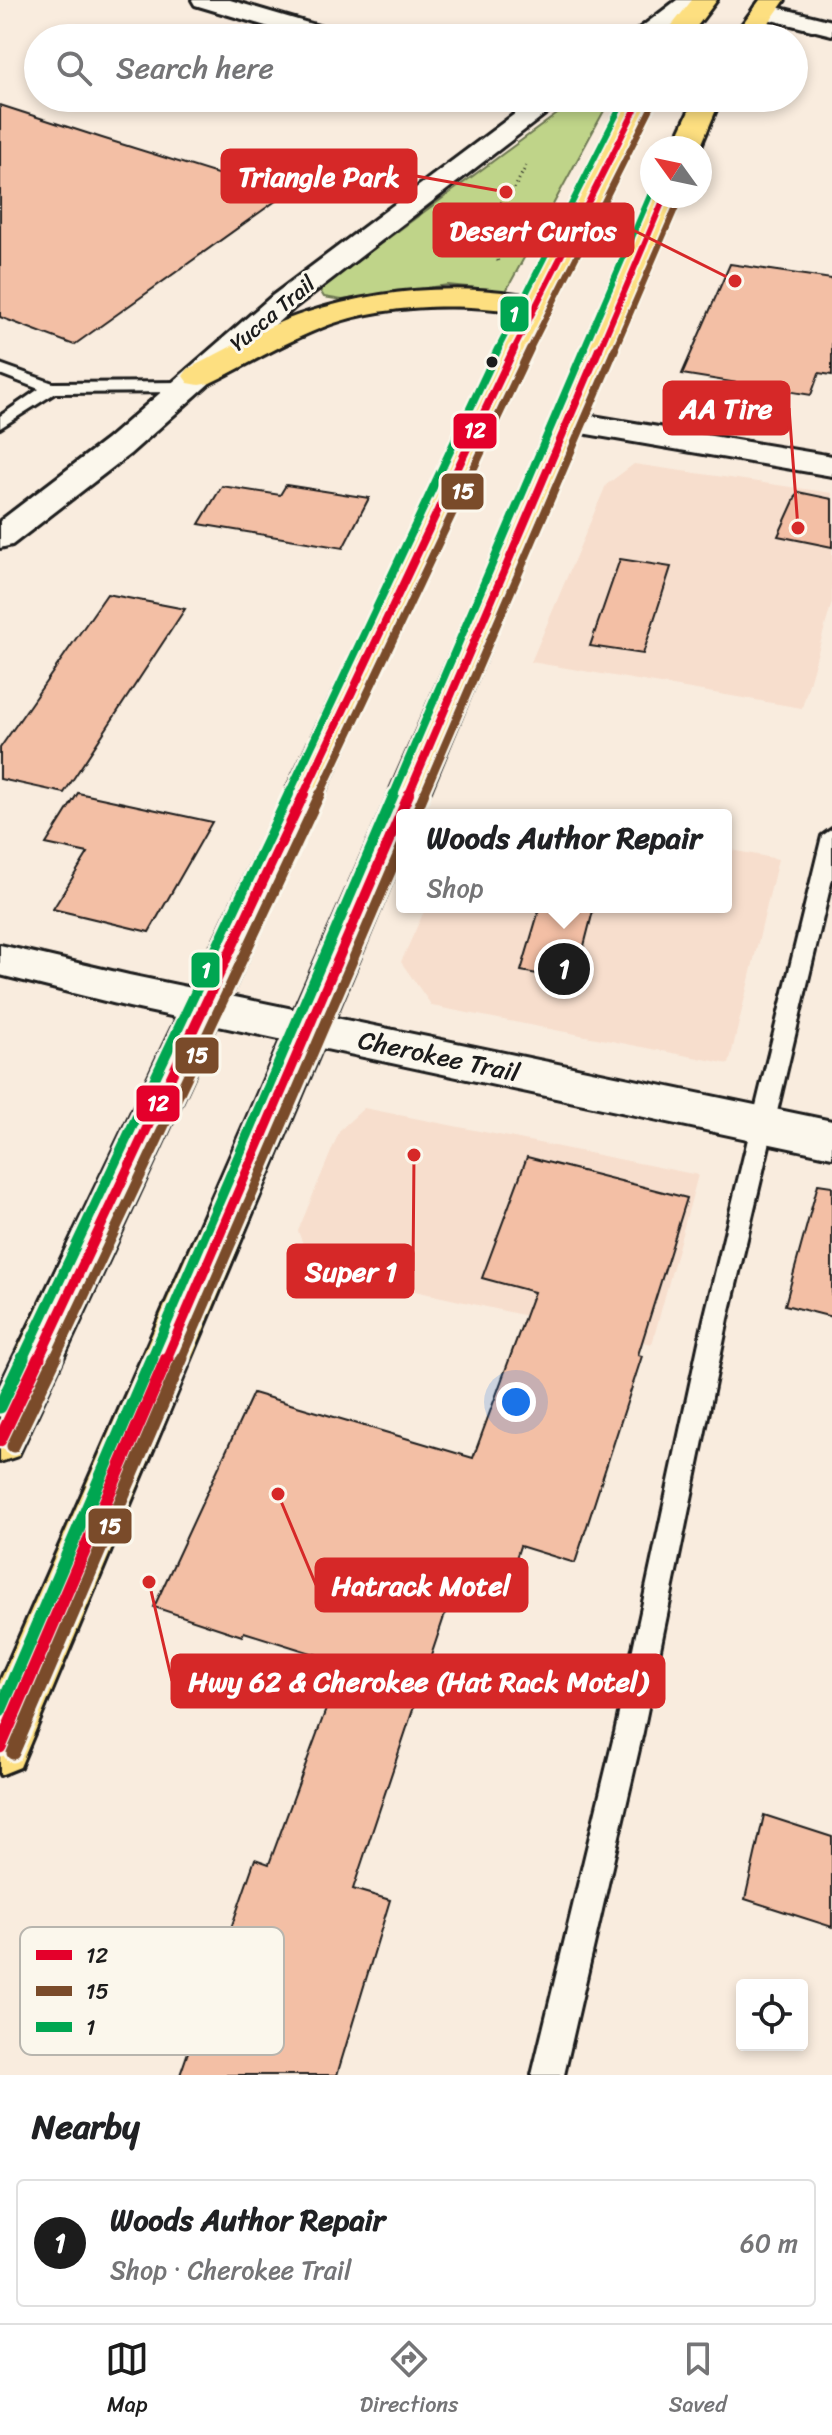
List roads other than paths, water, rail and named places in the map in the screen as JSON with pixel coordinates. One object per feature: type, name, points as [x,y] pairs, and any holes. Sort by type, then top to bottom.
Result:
[{"type":"main road","points":[[686,24],[705,0]]},
{"type":"main road","points":[[756,24],[769,6]]},
{"type":"main road","points":[[0,1440],[535,306],[634,112]]},
{"type":"main road","points":[[691,136],[702,112]]},
{"type":"main road","points":[[405,809],[660,208]]},
{"type":"main road","points":[[192,381],[313,320],[435,296],[486,298],[535,306]]},
{"type":"main road","points":[[0,1747],[396,829]]},
{"type":"street","points":[[204,0],[285,24]]},
{"type":"street","points":[[660,24],[693,0]]},
{"type":"street","points":[[769,6],[832,28]]},
{"type":"street","name":"Yucca Trail","points":[[0,538],[118,447],[283,302],[529,112]]},
{"type":"street","points":[[569,422],[832,466]]},
{"type":"street","name":"Cherokee Trail","points":[[0,960],[832,1139]]},
{"type":"lane","points":[[0,369],[51,388],[192,381]]},
{"type":"lane","points":[[0,423],[51,388]]},
{"type":"lane","points":[[548,2075],[632,1717],[716,1319],[832,836]]},
{"type":"place","name":"Triangle Park","points":[[506,192]]},
{"type":"place","name":"Desert Curios","points":[[735,281]]},
{"type":"place","name":"AA Tire","points":[[798,528]]},
{"type":"place","name":"Woods Author Repair","points":[[564,969]]},
{"type":"place","name":"Super 1","points":[[414,1155]]},
{"type":"place","name":"Hatrack Motel","points":[[278,1494]]},
{"type":"place","name":"Hwy 62 & Cherokee (Hat Rack Motel)","points":[[149,1582]]}]
